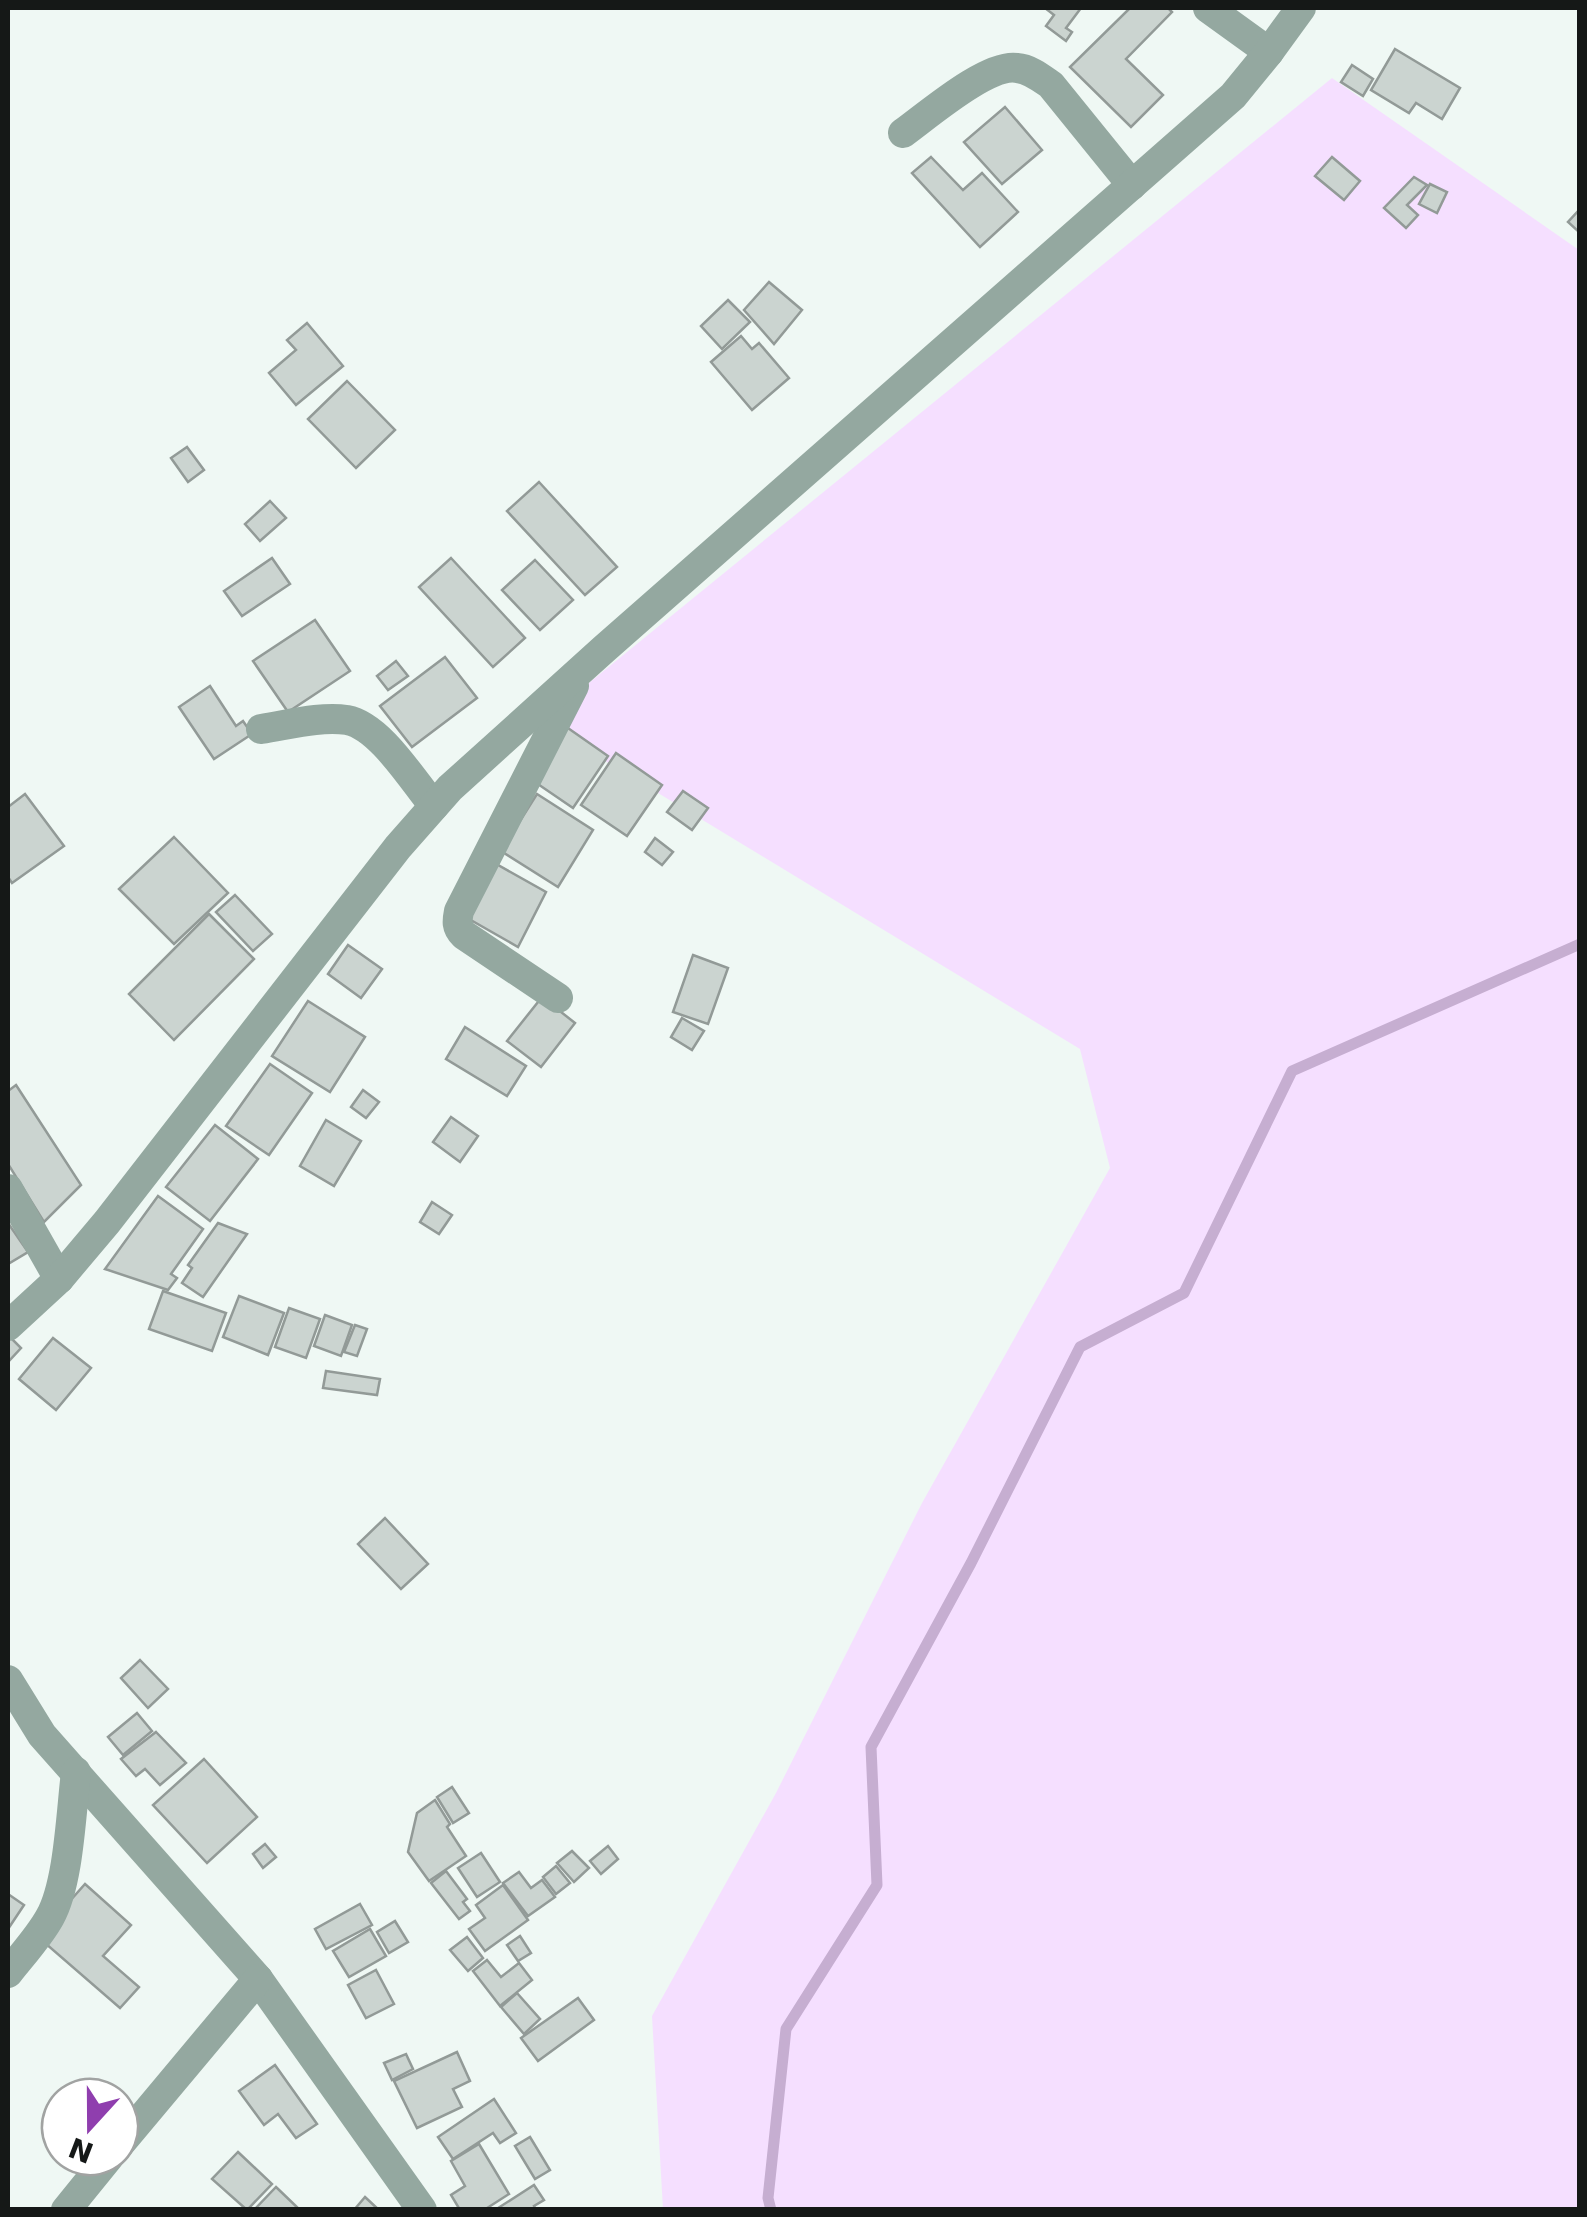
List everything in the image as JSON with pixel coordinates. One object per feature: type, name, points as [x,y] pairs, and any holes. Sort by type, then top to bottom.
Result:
[{"type":"street","points":[[1208,8],[1269,52]]},
{"type":"street","points":[[8,1326],[59,1279],[107,1222],[398,848],[450,788],[1232,96],[1300,8]]},
{"type":"street","points":[[903,133],[982,76],[1002,67],[1020,68],[1052,86],[1132,185]]},
{"type":"street","points":[[558,998],[464,935],[458,920],[582,670]]},
{"type":"street","points":[[261,728],[332,720],[350,720],[365,726],[434,806]]},
{"type":"street","points":[[8,1189],[59,1279]]},
{"type":"street","points":[[8,1680],[42,1735],[258,1979],[422,2210]]},
{"type":"street","points":[[8,1972],[36,1938],[56,1904],[76,1772]]},
{"type":"street","points":[[140,2120],[258,1979]]},
{"type":"street","points":[[66,2210],[93,2177]]},
{"type":"shaded area","points":[[1332,78],[1579,250],[1579,2209],[663,2209],[652,2016],[776,1793],[922,1503],[1110,1168],[1080,1049],[541,722]]},
{"type":"building","points":[[1045,8],[1081,8],[1066,28],[1072,32],[1066,41],[1046,26],[1054,15]]},
{"type":"building","points":[[1130,8],[1168,8],[1172,12],[1126,59],[1163,95],[1131,127],[1070,67]]},
{"type":"building","points":[[1395,49],[1460,88],[1442,119],[1416,103],[1409,113],[1371,90]]},
{"type":"building","points":[[1352,65],[1373,79],[1363,96],[1341,82]]},
{"type":"building","points":[[1005,107],[1042,150],[1002,184],[964,142]]},
{"type":"building","points":[[931,157],[963,190],[982,173],[1018,212],[980,247],[912,173]]},
{"type":"building","points":[[1332,157],[1360,181],[1344,200],[1315,176]]},
{"type":"building","points":[[1414,177],[1427,185],[1407,205],[1418,215],[1406,228],[1384,208]]},
{"type":"building","points":[[1430,184],[1447,192],[1437,213],[1419,204]]},
{"type":"building","points":[[1580,209],[1580,233],[1568,222]]},
{"type":"building","points":[[769,282],[802,310],[774,344],[744,310]]},
{"type":"building","points":[[728,300],[750,322],[722,349],[701,326]]},
{"type":"building","points":[[307,323],[343,366],[296,405],[269,373],[296,350],[287,340]]},
{"type":"building","points":[[741,336],[752,349],[759,343],[789,378],[752,410],[711,362]]},
{"type":"building","points":[[347,381],[395,430],[356,468],[308,419]]},
{"type":"building","points":[[187,447],[204,470],[188,482],[171,458]]},
{"type":"building","points":[[539,482],[617,567],[585,595],[507,511]]},
{"type":"building","points":[[270,501],[286,518],[260,541],[245,524]]},
{"type":"building","points":[[272,558],[290,584],[242,616],[224,591]]},
{"type":"building","points":[[451,558],[525,638],[493,667],[419,587]]},
{"type":"building","points":[[535,560],[573,600],[540,630],[502,590]]},
{"type":"building","points":[[315,620],[350,671],[288,712],[253,661]]},
{"type":"building","points":[[445,657],[477,698],[412,747],[380,706]]},
{"type":"building","points":[[396,661],[408,676],[388,690],[377,676]]},
{"type":"building","points":[[210,686],[236,726],[243,721],[252,734],[214,759],[179,707]]},
{"type":"building","points":[[565,726],[608,756],[573,808],[529,778]]},
{"type":"building","points":[[616,753],[662,785],[627,836],[581,805]]},
{"type":"building","points":[[683,791],[708,808],[692,830],[667,812]]},
{"type":"building","points":[[25,794],[64,846],[12,883],[8,877],[8,807]]},
{"type":"building","points":[[537,794],[593,830],[558,887],[501,851]]},
{"type":"building","points":[[174,837],[228,893],[174,944],[119,889]]},
{"type":"building","points":[[655,838],[673,852],[662,865],[645,852]]},
{"type":"building","points":[[491,861],[546,892],[518,947],[462,915]]},
{"type":"building","points":[[235,895],[272,934],[253,951],[216,912]]},
{"type":"building","points":[[209,914],[254,959],[174,1040],[129,994]]},
{"type":"building","points":[[348,945],[382,969],[361,998],[328,974]]},
{"type":"building","points":[[693,955],[728,968],[708,1024],[673,1012]]},
{"type":"building","points":[[542,997],[575,1023],[541,1067],[507,1041]]},
{"type":"building","points":[[308,1001],[365,1037],[330,1092],[272,1056]]},
{"type":"building","points":[[682,1018],[704,1031],[692,1050],[671,1037]]},
{"type":"building","points":[[465,1027],[526,1066],[507,1096],[446,1059]]},
{"type":"building","points":[[270,1064],[312,1093],[269,1155],[226,1126]]},
{"type":"building","points":[[16,1085],[81,1185],[44,1222],[8,1164],[8,1091]]},
{"type":"building","points":[[363,1090],[379,1102],[366,1118],[351,1107]]},
{"type":"building","points":[[451,1117],[478,1136],[460,1162],[433,1142]]},
{"type":"building","points":[[326,1120],[361,1141],[334,1186],[300,1166]]},
{"type":"building","points":[[215,1125],[258,1159],[210,1221],[166,1187]]},
{"type":"building","points":[[158,1196],[203,1229],[171,1274],[177,1278],[168,1290],[105,1269]]},
{"type":"building","points":[[432,1202],[452,1215],[439,1234],[420,1222]]},
{"type":"building","points":[[8,1223],[28,1252],[8,1264]]},
{"type":"building","points":[[218,1223],[247,1234],[203,1297],[182,1283],[192,1268],[188,1265]]},
{"type":"building","points":[[163,1291],[226,1313],[212,1351],[149,1329]]},
{"type":"building","points":[[239,1296],[284,1313],[268,1355],[223,1337]]},
{"type":"building","points":[[289,1308],[320,1319],[306,1358],[275,1347]]},
{"type":"building","points":[[325,1315],[352,1325],[341,1356],[314,1346]]},
{"type":"building","points":[[355,1325],[367,1329],[357,1356],[344,1352]]},
{"type":"building","points":[[8,1337],[21,1348],[8,1362]]},
{"type":"building","points":[[53,1338],[91,1368],[56,1410],[19,1379]]},
{"type":"building","points":[[326,1371],[380,1379],[377,1395],[323,1388]]},
{"type":"building","points":[[385,1518],[428,1564],[401,1589],[358,1544]]},
{"type":"building","points":[[140,1660],[168,1689],[148,1708],[121,1678]]},
{"type":"building","points":[[137,1713],[152,1731],[123,1755],[108,1737]]},
{"type":"building","points":[[156,1732],[186,1763],[160,1785],[145,1769],[136,1776],[121,1759]]},
{"type":"building","points":[[204,1759],[257,1817],[207,1863],[153,1805]]},
{"type":"building","points":[[452,1787],[469,1813],[453,1823],[437,1797]]},
{"type":"building","points":[[435,1800],[466,1856],[429,1881],[408,1852],[417,1813]]},
{"type":"building","points":[[265,1844],[276,1857],[263,1868],[253,1854]]},
{"type":"building","points":[[608,1846],[618,1859],[601,1874],[590,1861]]},
{"type":"building","points":[[572,1851],[589,1868],[574,1882],[557,1863]]},
{"type":"building","points":[[481,1853],[500,1882],[477,1897],[458,1868]]},
{"type":"building","points":[[556,1866],[570,1883],[556,1894],[543,1877]]},
{"type":"building","points":[[446,1871],[467,1899],[463,1902],[470,1911],[459,1919],[431,1883]]},
{"type":"building","points":[[519,1872],[531,1888],[542,1880],[555,1897],[528,1916],[503,1883]]},
{"type":"building","points":[[85,1884],[131,1925],[103,1956],[139,1987],[120,2008],[38,1937]]},
{"type":"building","points":[[503,1885],[528,1920],[485,1951],[469,1929],[485,1918],[476,1905]]},
{"type":"building","points":[[8,1894],[24,1905],[8,1929]]},
{"type":"building","points":[[360,1904],[372,1925],[326,1949],[315,1929]]},
{"type":"building","points":[[395,1921],[408,1942],[389,1953],[377,1932]]},
{"type":"building","points":[[370,1929],[386,1956],[349,1977],[333,1951]]},
{"type":"building","points":[[520,1936],[531,1953],[518,1961],[507,1945]]},
{"type":"building","points":[[467,1937],[483,1958],[468,1971],[450,1950]]},
{"type":"building","points":[[487,1960],[501,1977],[519,1963],[532,1980],[500,2006],[473,1971]]},
{"type":"building","points":[[376,1970],[394,2004],[366,2018],[348,1985]]},
{"type":"building","points":[[517,1993],[540,2019],[524,2034],[501,2007]]},
{"type":"building","points":[[578,1998],[594,2020],[538,2061],[521,2038]]},
{"type":"building","points":[[457,2052],[470,2081],[453,2089],[462,2107],[417,2128],[394,2081]]},
{"type":"building","points":[[406,2054],[413,2069],[392,2080],[384,2063]]},
{"type":"building","points":[[275,2065],[317,2124],[296,2138],[278,2114],[264,2125],[239,2091]]},
{"type":"building","points":[[494,2099],[516,2133],[500,2143],[493,2133],[453,2159],[438,2137]]},
{"type":"building","points":[[530,2137],[550,2170],[535,2179],[515,2146]]},
{"type":"building","points":[[479,2144],[509,2194],[484,2210],[460,2210],[451,2195],[465,2186],[451,2161]]},
{"type":"building","points":[[238,2152],[272,2184],[247,2210],[212,2179]]},
{"type":"building","points":[[534,2185],[544,2200],[534,2206],[536,2210],[495,2210]]},
{"type":"building","points":[[276,2187],[300,2210],[254,2210]]},
{"type":"building","points":[[365,2197],[379,2210],[354,2210]]},
{"type":"waterway","points":[[771,2210],[768,2198],[786,2029],[877,1885],[871,1747],[971,1563],[1080,1347],[1184,1293],[1292,1071],[1580,944]]}]
